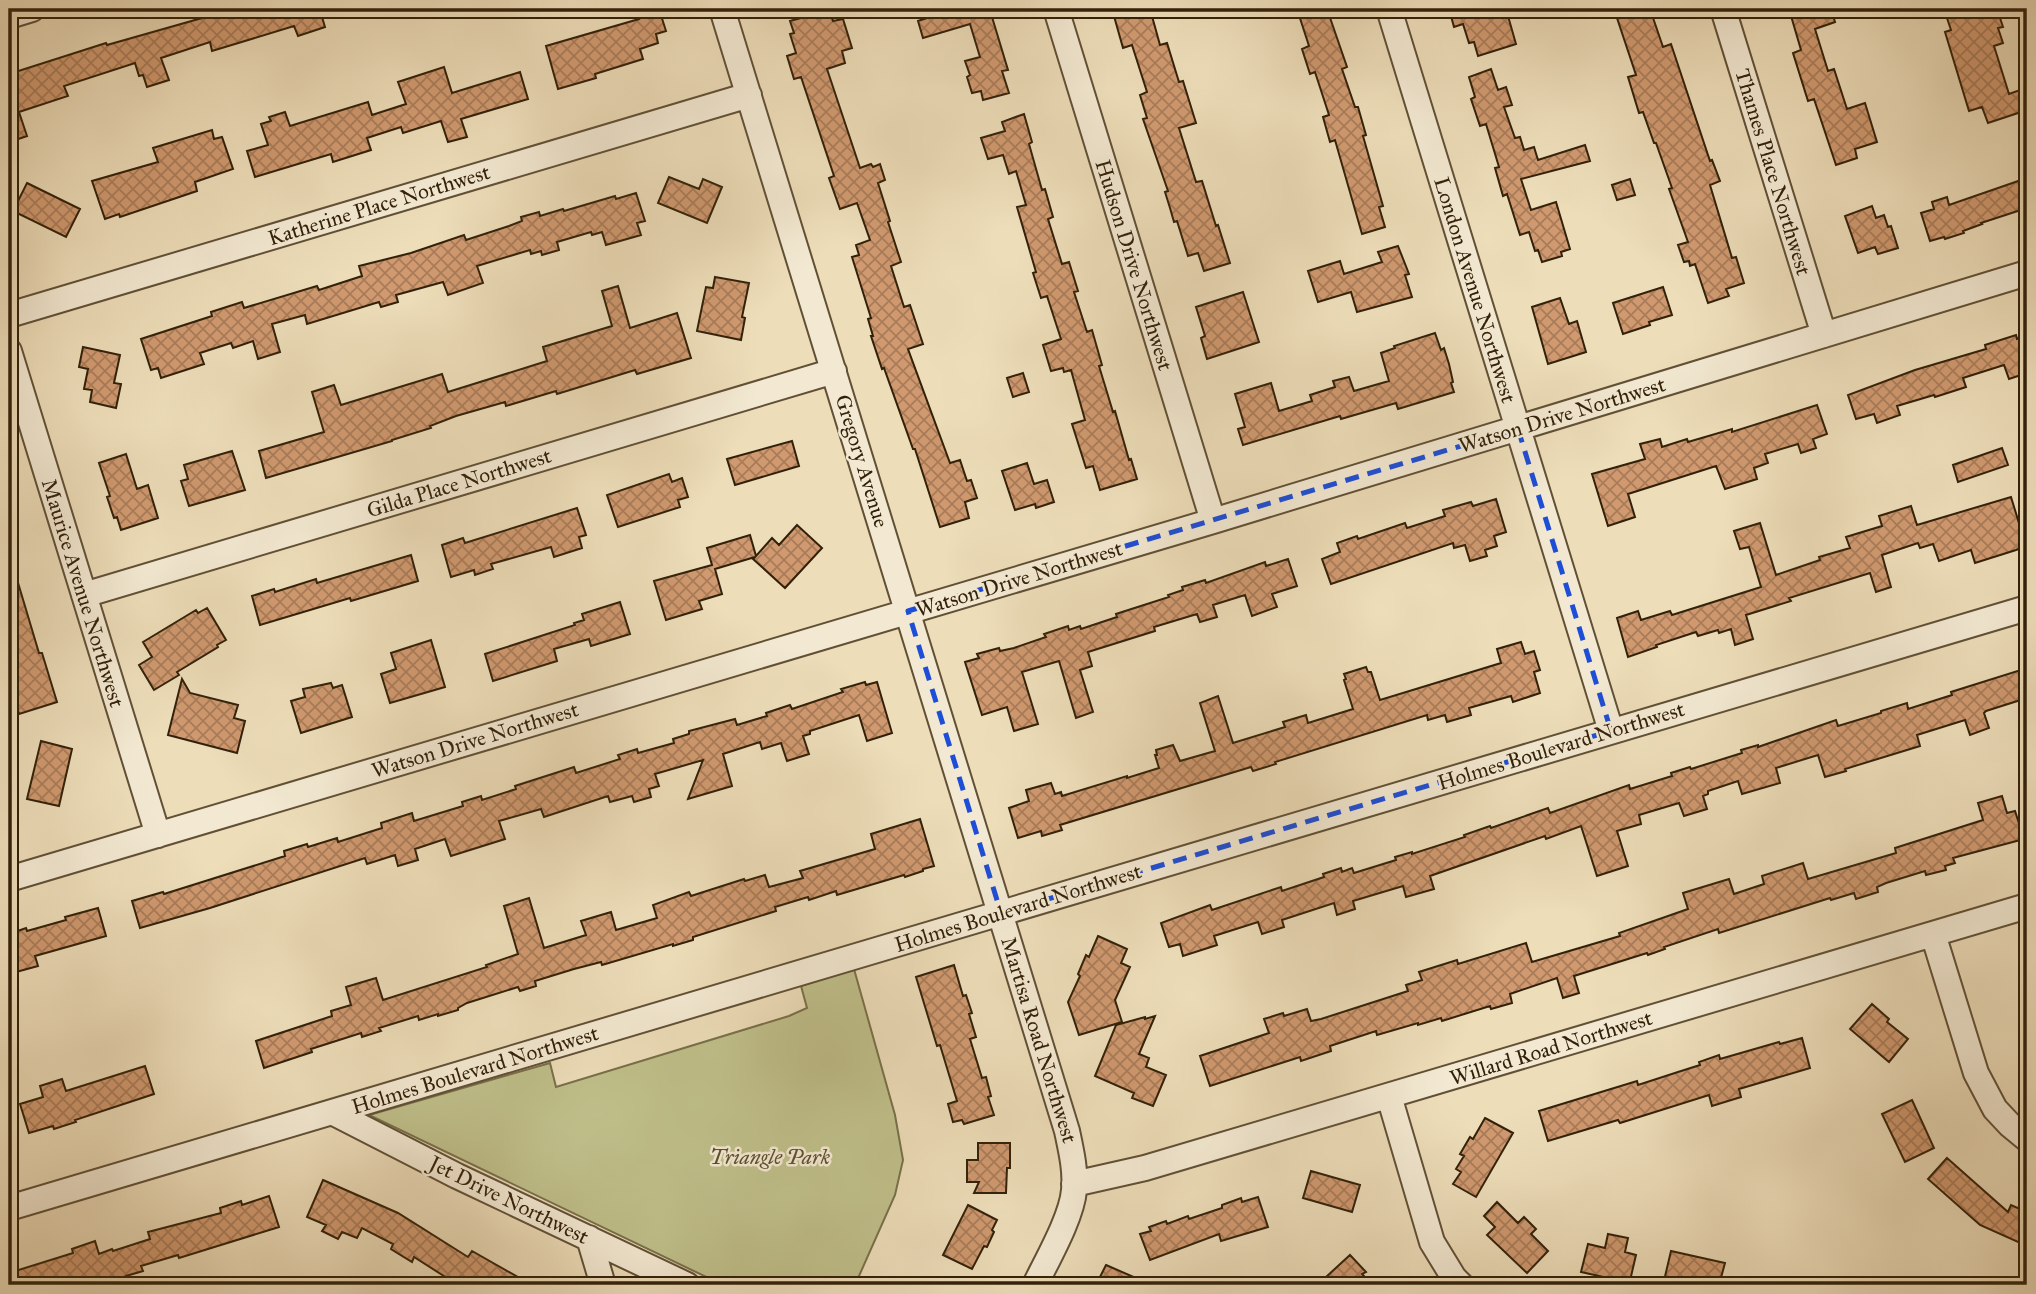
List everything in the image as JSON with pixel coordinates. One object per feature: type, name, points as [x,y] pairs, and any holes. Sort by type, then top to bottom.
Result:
[{"type":"street","points":[[9,16],[32,9]]},
{"type":"street","name":"Gregory Avenue","points":[[722,9],[1001,913]]},
{"type":"street","name":"Hudson Drive Northwest","points":[[1056,9],[1213,521]]},
{"type":"street","name":"London Avenue Northwest","points":[[1389,9],[1611,731]]},
{"type":"street","name":"Thames Place Northwest","points":[[1723,9],[1824,335]]},
{"type":"street","name":"Katherine Place Northwest","points":[[9,315],[749,95]]},
{"type":"street","name":"Watson Drive Northwest","points":[[9,879],[1213,521],[2027,273]]},
{"type":"street","name":"Maurice Avenue Northwest","points":[[9,351],[158,835]]},
{"type":"street","name":"Gilda Place Northwest","points":[[84,595],[834,371]]},
{"type":"street","name":"Holmes Boulevard Northwest","points":[[9,1208],[2027,608]]},
{"type":"street","name":"Willard Road Northwest","points":[[1074,1184],[1145,1168],[2027,906]]},
{"type":"street","name":"Martisa Road Northwest","points":[[1001,913],[1073,1155],[1074,1191],[1065,1222],[1035,1285]]},
{"type":"street","points":[[1933,934],[1976,1073],[1995,1109],[2027,1139]]},
{"type":"street","points":[[1388,1096],[1432,1242],[1461,1285]]},
{"type":"street","name":"Jet Drive Northwest","points":[[332,1112],[457,1176],[687,1285]]},
{"type":"street","points":[[589,1238],[603,1285]]},
{"type":"highlighted area","points":[[1518,429],[1611,731],[1001,913],[908,611]]},
{"type":"green space","name":"Triangle Park","points":[[854,969],[895,1115],[903,1160],[895,1195],[855,1285],[723,1285],[369,1115],[550,1063],[556,1087],[789,1016],[807,1008],[801,986]]},
{"type":"building","points":[[215,9],[335,9],[336,13],[322,17],[325,27],[298,36],[294,26],[212,51],[210,42],[161,58],[169,80],[147,87],[143,75],[139,76],[135,63],[64,86],[68,96],[19,112],[27,136],[9,142],[9,74],[106,43],[107,45],[202,18],[200,13]]},
{"type":"building","points":[[659,9],[666,31],[656,34],[658,43],[640,49],[643,59],[595,74],[596,78],[558,89],[546,46],[639,19],[637,14]]},
{"type":"building","points":[[947,9],[1005,9],[1006,13],[992,17],[1008,70],[1002,71],[1009,93],[983,100],[981,91],[972,93],[965,61],[980,57],[970,24],[923,38],[918,21],[930,17],[929,14]]},
{"type":"building","points":[[1112,9],[1150,9],[1160,45],[1167,43],[1196,123],[1179,128],[1196,182],[1202,181],[1230,263],[1204,271],[1198,253],[1188,256],[1177,221],[1174,222],[1165,192],[1168,191],[1143,119],[1147,118],[1140,95],[1147,92],[1132,45],[1123,48]]},
{"type":"building","points":[[1297,9],[1327,9],[1347,67],[1342,69],[1366,135],[1363,136],[1383,206],[1379,207],[1385,227],[1362,234],[1335,140],[1330,142],[1323,117],[1329,115],[1315,72],[1310,74],[1302,49],[1309,46]]},
{"type":"building","points":[[1449,9],[1506,9],[1516,44],[1478,56],[1474,42],[1469,43],[1463,24],[1454,27]]},
{"type":"building","points":[[1614,9],[1650,9],[1663,47],[1671,44],[1710,161],[1712,160],[1720,181],[1710,185],[1732,258],[1736,257],[1744,283],[1726,289],[1729,296],[1708,303],[1695,264],[1690,266],[1689,261],[1684,262],[1678,245],[1688,242],[1656,143],[1643,112],[1639,113],[1628,77],[1636,75]]},
{"type":"building","points":[[1789,9],[1831,9],[1835,22],[1815,29],[1828,71],[1834,69],[1847,109],[1865,103],[1877,142],[1855,149],[1857,158],[1836,165],[1814,99],[1808,101],[1793,53],[1801,50]]},
{"type":"building","points":[[1944,9],[1997,9],[2003,27],[1998,28],[2003,43],[1994,46],[2009,94],[2020,90],[2027,110],[1988,123],[1982,107],[1969,111],[1945,32],[1951,30]]},
{"type":"building","points":[[830,10],[833,21],[843,19],[852,48],[842,51],[845,63],[827,69],[860,168],[880,164],[885,180],[878,183],[901,262],[891,266],[904,307],[910,305],[923,344],[908,349],[950,463],[960,460],[967,481],[971,480],[977,498],[965,502],[969,518],[940,527],[915,449],[871,336],[868,319],[871,318],[852,257],[859,255],[856,245],[870,240],[857,203],[840,209],[829,178],[834,176],[801,77],[794,79],[787,56],[796,53],[790,34],[794,33],[790,21]]},
{"type":"building","points":[[444,67],[452,93],[520,72],[528,99],[461,119],[467,137],[448,142],[441,121],[403,133],[401,127],[367,138],[371,150],[333,162],[331,154],[255,177],[247,151],[268,145],[261,124],[271,121],[269,117],[285,112],[290,126],[368,102],[372,115],[406,104],[398,82]]},
{"type":"building","points":[[1491,69],[1498,90],[1506,87],[1512,105],[1504,107],[1515,138],[1520,137],[1524,150],[1534,147],[1538,160],[1585,145],[1590,161],[1521,179],[1531,210],[1556,202],[1570,249],[1561,252],[1562,256],[1542,262],[1529,232],[1520,235],[1507,194],[1503,196],[1495,168],[1499,167],[1486,124],[1480,126],[1471,99],[1475,97],[1469,77]]},
{"type":"building","points":[[1024,114],[1032,142],[1029,144],[1053,217],[1048,219],[1062,264],[1069,262],[1078,291],[1074,292],[1087,332],[1092,330],[1102,365],[1099,366],[1137,479],[1100,490],[1093,466],[1086,468],[1072,424],[1085,420],[1071,370],[1064,372],[1063,368],[1051,371],[1043,345],[1061,339],[1047,296],[1041,298],[1033,273],[1036,272],[1017,207],[1026,205],[1016,171],[1009,174],[1003,155],[988,159],[981,138],[1005,131],[1002,122]]},
{"type":"building","points":[[212,130],[214,139],[222,137],[233,169],[195,182],[197,191],[120,217],[119,214],[105,219],[92,181],[158,162],[153,148]]},
{"type":"building","points":[[669,177],[699,189],[703,179],[722,187],[707,223],[658,203]]},
{"type":"building","points":[[2027,178],[2027,208],[1981,223],[1963,231],[1964,233],[1930,241],[1921,213],[1934,209],[1932,202],[1947,197],[1949,205]]},
{"type":"building","points":[[1630,179],[1635,195],[1617,200],[1612,185]]},
{"type":"building","points":[[27,183],[80,209],[66,237],[13,211]]},
{"type":"building","points":[[636,193],[645,221],[637,223],[641,235],[606,245],[602,232],[592,235],[591,232],[557,242],[559,250],[542,255],[541,251],[531,254],[530,250],[477,266],[483,283],[448,295],[443,282],[396,295],[398,302],[381,307],[379,302],[307,324],[305,315],[272,324],[280,352],[258,359],[253,341],[233,348],[231,343],[200,353],[204,364],[161,378],[158,368],[151,370],[141,339],[212,316],[211,312],[242,302],[244,308],[317,286],[319,290],[362,276],[359,266],[411,253],[464,235],[466,240],[509,226],[522,221],[521,217],[539,212],[540,216]]},
{"type":"building","points":[[1872,206],[1876,218],[1884,215],[1888,227],[1891,226],[1898,248],[1878,254],[1875,247],[1858,253],[1845,216]]},
{"type":"building","points":[[1398,246],[1409,274],[1405,275],[1412,297],[1357,312],[1351,292],[1318,302],[1308,271],[1340,261],[1344,274],[1382,262],[1378,252]]},
{"type":"building","points":[[715,277],[749,283],[742,317],[745,318],[741,340],[697,331],[706,287],[713,288]]},
{"type":"building","points":[[618,286],[630,328],[677,313],[691,358],[637,374],[635,370],[557,394],[556,391],[506,406],[505,402],[456,416],[392,441],[266,478],[259,451],[324,432],[312,392],[334,385],[341,405],[442,374],[448,392],[547,361],[543,347],[612,326],[602,291]]},
{"type":"building","points":[[1663,287],[1672,315],[1623,334],[1613,303]]},
{"type":"building","points":[[1243,292],[1259,342],[1207,359],[1201,338],[1205,336],[1196,307]]},
{"type":"building","points":[[1560,298],[1569,324],[1577,321],[1586,352],[1548,364],[1532,307]]},
{"type":"building","points":[[1435,333],[1441,350],[1444,348],[1454,392],[1398,409],[1396,403],[1341,419],[1340,416],[1243,445],[1238,429],[1245,427],[1235,394],[1271,383],[1279,411],[1312,401],[1310,395],[1335,387],[1333,381],[1349,377],[1354,391],[1389,381],[1381,353]]},
{"type":"building","points":[[2016,335],[2017,339],[2027,336],[2027,373],[2009,379],[2004,365],[1963,378],[1966,387],[1897,406],[1900,415],[1877,423],[1874,414],[1856,419],[1848,395],[1915,370],[1986,349],[1985,345]]},
{"type":"building","points":[[83,347],[120,355],[114,383],[121,384],[116,408],[90,402],[92,390],[84,389],[88,369],[79,367]]},
{"type":"building","points":[[1023,373],[1029,392],[1013,397],[1007,378]]},
{"type":"building","points":[[1817,405],[1827,434],[1813,439],[1816,448],[1801,453],[1798,444],[1765,454],[1768,463],[1754,468],[1757,479],[1725,489],[1716,466],[1628,494],[1635,517],[1608,526],[1592,474],[1645,459],[1640,444],[1660,439],[1662,447],[1687,439],[1688,442],[1732,429],[1732,432]]},
{"type":"building","points":[[792,441],[799,466],[735,485],[727,459]]},
{"type":"building","points":[[2002,448],[2008,465],[1958,482],[1953,465]]},
{"type":"building","points":[[232,451],[245,490],[189,506],[181,481],[188,479],[184,465]]},
{"type":"building","points":[[126,454],[137,489],[148,485],[158,518],[121,530],[107,497],[110,496],[99,463]]},
{"type":"building","points":[[1027,463],[1034,484],[1047,480],[1054,502],[1036,508],[1035,504],[1015,510],[1002,471]]},
{"type":"building","points":[[669,474],[672,482],[682,478],[688,497],[678,500],[680,507],[618,527],[607,495]]},
{"type":"building","points":[[2011,497],[2026,546],[1975,563],[1971,550],[1939,561],[1933,544],[1920,548],[1918,543],[1882,555],[1891,587],[1876,592],[1870,573],[1789,598],[1791,601],[1746,615],[1753,639],[1735,645],[1731,629],[1698,636],[1696,632],[1628,657],[1617,618],[1638,611],[1641,620],[1670,611],[1672,615],[1761,587],[1749,547],[1740,549],[1734,531],[1760,523],[1776,575],[1820,560],[1819,557],[1850,548],[1846,537],[1882,526],[1879,516],[1911,506],[1917,525]]},
{"type":"building","points":[[1496,499],[1506,532],[1494,536],[1497,546],[1485,550],[1487,556],[1470,561],[1465,545],[1454,548],[1453,543],[1331,584],[1322,559],[1340,552],[1337,543],[1405,523],[1407,528],[1445,516],[1443,510],[1471,502],[1473,506]]},
{"type":"building","points":[[577,508],[586,535],[579,537],[582,548],[554,557],[551,547],[491,564],[493,569],[475,575],[474,570],[451,577],[442,545],[463,538],[465,543]]},
{"type":"building","points":[[797,525],[822,548],[785,588],[753,559],[755,557],[715,569],[722,594],[699,601],[702,609],[666,620],[654,581],[712,565],[707,548],[750,535],[756,556],[772,538],[779,545]]},
{"type":"building","points":[[411,555],[418,581],[260,625],[252,596],[316,579],[317,583]]},
{"type":"building","points":[[1288,559],[1297,586],[1272,594],[1277,607],[1252,616],[1245,595],[1213,605],[1217,617],[1200,622],[1197,614],[1154,627],[1155,631],[1088,652],[1092,666],[1080,670],[1093,712],[1076,718],[1059,661],[1022,672],[1038,724],[1014,731],[1007,707],[982,715],[965,662],[979,658],[977,654],[999,648],[1000,651],[1014,648],[1068,626],[1069,630],[1080,626],[1081,629],[1117,617],[1116,614],[1169,597],[1168,595],[1183,590],[1182,587],[1205,580],[1206,583],[1265,562],[1266,566]]},
{"type":"building","points":[[9,566],[13,566],[57,702],[19,714],[9,681]]},
{"type":"building","points":[[620,602],[630,634],[591,646],[589,639],[554,649],[557,661],[493,681],[485,654],[575,625],[574,623],[584,620],[582,614]]},
{"type":"building","points":[[207,608],[226,640],[154,690],[139,665],[152,657],[143,642],[196,610],[198,613]]},
{"type":"building","points":[[431,640],[445,687],[390,703],[381,674],[396,669],[391,653]]},
{"type":"building","points":[[1521,642],[1525,654],[1534,651],[1540,670],[1534,672],[1540,693],[1513,702],[1511,696],[1469,708],[1471,715],[1447,722],[1445,715],[1428,720],[1427,715],[1253,771],[1251,767],[1060,825],[1062,830],[1042,836],[1041,831],[1018,838],[1009,808],[1029,801],[1026,790],[1051,783],[1055,794],[1061,792],[1062,796],[1127,778],[1159,768],[1156,750],[1173,745],[1180,761],[1215,751],[1200,703],[1218,696],[1233,743],[1285,727],[1283,722],[1306,715],[1308,723],[1353,709],[1344,674],[1366,667],[1368,672],[1371,672],[1380,700],[1501,663],[1497,649]]},
{"type":"building","points":[[2027,668],[2027,698],[1986,711],[1984,713],[1989,728],[1970,735],[1965,720],[1917,735],[1920,746],[1825,777],[1818,755],[1776,768],[1780,783],[1742,794],[1738,781],[1708,791],[1708,794],[1703,796],[1707,809],[1684,816],[1679,803],[1639,815],[1641,824],[1617,831],[1628,866],[1597,876],[1581,826],[1430,876],[1434,889],[1406,897],[1403,886],[1353,901],[1355,909],[1337,915],[1334,903],[1282,920],[1284,927],[1262,934],[1258,922],[1214,936],[1217,945],[1183,956],[1180,944],[1169,947],[1161,923],[1210,905],[1212,910],[1281,887],[1282,891],[1324,877],[1323,874],[1341,868],[1342,872],[1352,868],[1354,873],[1396,860],[1395,857],[1412,854],[1548,808],[1550,813],[1629,785],[1630,789],[1672,776],[1671,773],[1742,753],[1741,750],[1758,747],[1836,720],[1838,726],[1907,703],[1908,709]]},
{"type":"building","points":[[182,679],[190,693],[238,705],[234,718],[245,721],[237,753],[168,735]]},
{"type":"building","points":[[865,682],[866,685],[877,682],[892,733],[867,741],[859,715],[810,731],[810,734],[803,736],[809,754],[787,761],[781,743],[762,749],[760,742],[723,754],[732,786],[688,799],[703,760],[655,774],[659,786],[649,789],[651,797],[634,802],[632,796],[610,802],[608,796],[544,817],[541,809],[499,821],[505,839],[451,856],[445,839],[415,849],[418,860],[398,866],[395,855],[367,864],[365,858],[140,928],[132,901],[163,892],[164,894],[285,856],[284,851],[307,844],[308,847],[337,838],[338,842],[382,828],[381,823],[412,813],[414,821],[463,806],[462,802],[481,796],[482,800],[574,767],[576,773],[620,759],[618,755],[637,749],[638,753],[674,743],[673,739],[689,734],[689,731],[735,719],[737,725],[767,716],[766,713],[790,705],[792,709]]},
{"type":"building","points":[[331,683],[333,688],[342,685],[352,717],[301,733],[291,701],[305,697],[303,689]]},
{"type":"building","points":[[41,741],[72,749],[59,806],[27,799]]},
{"type":"building","points":[[2002,796],[2007,813],[2015,811],[2024,839],[1953,858],[1955,863],[1945,866],[1946,870],[1926,875],[1925,871],[1886,883],[1877,887],[1878,892],[1856,899],[1854,893],[1831,900],[1830,898],[1719,933],[1718,929],[1648,955],[1647,953],[1574,976],[1579,993],[1563,998],[1557,978],[1510,994],[1512,1003],[1491,1009],[1490,1006],[1442,1021],[1441,1018],[1418,1023],[1377,1035],[1376,1031],[1330,1046],[1331,1051],[1301,1061],[1300,1057],[1210,1086],[1200,1056],[1269,1033],[1264,1019],[1307,1009],[1311,1021],[1321,1019],[1408,991],[1406,985],[1422,980],[1419,972],[1457,960],[1458,964],[1526,943],[1532,962],[1620,936],[1619,933],[1688,909],[1683,893],[1729,879],[1734,894],[1764,884],[1762,876],[1803,863],[1808,879],[1896,853],[1895,848],[1983,820],[1978,803]]},
{"type":"building","points":[[920,819],[934,866],[923,871],[837,895],[836,891],[809,900],[808,897],[775,907],[776,911],[693,937],[693,940],[602,965],[601,962],[574,969],[535,981],[536,986],[520,991],[518,987],[467,1003],[458,1010],[438,1016],[419,1020],[418,1016],[379,1028],[381,1031],[362,1037],[361,1033],[264,1068],[256,1041],[332,1016],[331,1011],[351,1005],[346,987],[376,978],[383,1000],[487,967],[486,965],[518,954],[504,906],[529,898],[544,948],[586,935],[581,921],[611,912],[616,930],[657,918],[653,905],[689,892],[691,896],[765,875],[769,887],[803,878],[800,871],[875,849],[871,834]]},
{"type":"building","points":[[98,908],[106,936],[35,956],[38,966],[9,974],[9,934],[66,920],[65,917]]},
{"type":"building","points":[[1098,936],[1127,949],[1121,963],[1130,967],[1115,1000],[1122,1022],[1079,1035],[1068,1002],[1086,955],[1089,957]]},
{"type":"building","points":[[954,965],[963,996],[966,995],[972,1013],[969,1014],[976,1037],[970,1039],[982,1078],[986,1077],[991,1096],[988,1097],[994,1115],[964,1124],[962,1120],[953,1122],[948,1104],[957,1101],[916,977]]},
{"type":"building","points":[[1872,1004],[1889,1019],[1887,1022],[1908,1039],[1889,1062],[1850,1029]]},
{"type":"building","points":[[1155,1016],[1139,1054],[1149,1058],[1146,1067],[1166,1075],[1153,1106],[1132,1098],[1134,1093],[1095,1076],[1116,1025]]},
{"type":"building","points":[[1802,1038],[1810,1068],[1739,1089],[1741,1097],[1712,1106],[1709,1095],[1620,1123],[1618,1120],[1548,1141],[1539,1111],[1637,1081],[1638,1085],[1700,1065],[1699,1062],[1719,1055],[1720,1059]]},
{"type":"building","points":[[145,1066],[154,1094],[54,1129],[53,1126],[29,1133],[20,1104],[43,1097],[40,1086],[62,1079],[66,1091]]},
{"type":"building","points":[[1912,1100],[1934,1148],[1905,1162],[1882,1114]]},
{"type":"building","points":[[1485,1118],[1513,1133],[1476,1197],[1453,1184],[1461,1172],[1456,1169],[1464,1156],[1460,1154],[1470,1137],[1473,1139]]},
{"type":"building","points":[[978,1143],[1010,1143],[1006,1193],[974,1193],[979,1182],[967,1182],[967,1160],[978,1160]]},
{"type":"building","points":[[1947,1158],[2008,1212],[2011,1205],[2027,1212],[2027,1246],[1980,1225],[1928,1179]]},
{"type":"building","points":[[1311,1171],[1360,1185],[1352,1212],[1303,1198]]},
{"type":"building","points":[[323,1180],[398,1213],[468,1257],[472,1251],[532,1285],[458,1285],[414,1257],[412,1262],[391,1249],[393,1244],[362,1228],[357,1238],[342,1232],[338,1239],[322,1231],[326,1225],[307,1217]]},
{"type":"building","points":[[269,1196],[279,1227],[179,1258],[178,1255],[141,1266],[143,1271],[126,1276],[129,1285],[9,1285],[9,1273],[73,1253],[72,1249],[95,1241],[99,1254],[112,1249],[113,1251],[150,1239],[148,1232],[221,1213],[220,1208],[241,1201],[242,1205]]},
{"type":"building","points":[[1258,1197],[1268,1227],[1221,1241],[1219,1234],[1150,1260],[1140,1234],[1151,1231],[1149,1227],[1188,1216],[1189,1219],[1222,1208],[1222,1205],[1241,1198],[1242,1202]]},
{"type":"building","points":[[1497,1202],[1518,1223],[1524,1217],[1536,1229],[1531,1234],[1548,1251],[1527,1273],[1487,1235],[1495,1227],[1484,1216]]},
{"type":"building","points":[[968,1205],[997,1220],[987,1247],[984,1246],[972,1269],[943,1255]]},
{"type":"building","points":[[1608,1234],[1628,1238],[1625,1252],[1636,1255],[1629,1285],[1607,1282],[1608,1278],[1581,1272],[1588,1244],[1605,1248]]},
{"type":"building","points":[[1671,1251],[1725,1263],[1719,1285],[1663,1285]]},
{"type":"building","points":[[1350,1255],[1366,1272],[1362,1274],[1372,1285],[1334,1285],[1326,1277]]},
{"type":"building","points":[[1106,1265],[1152,1285],[1096,1285]]}]
